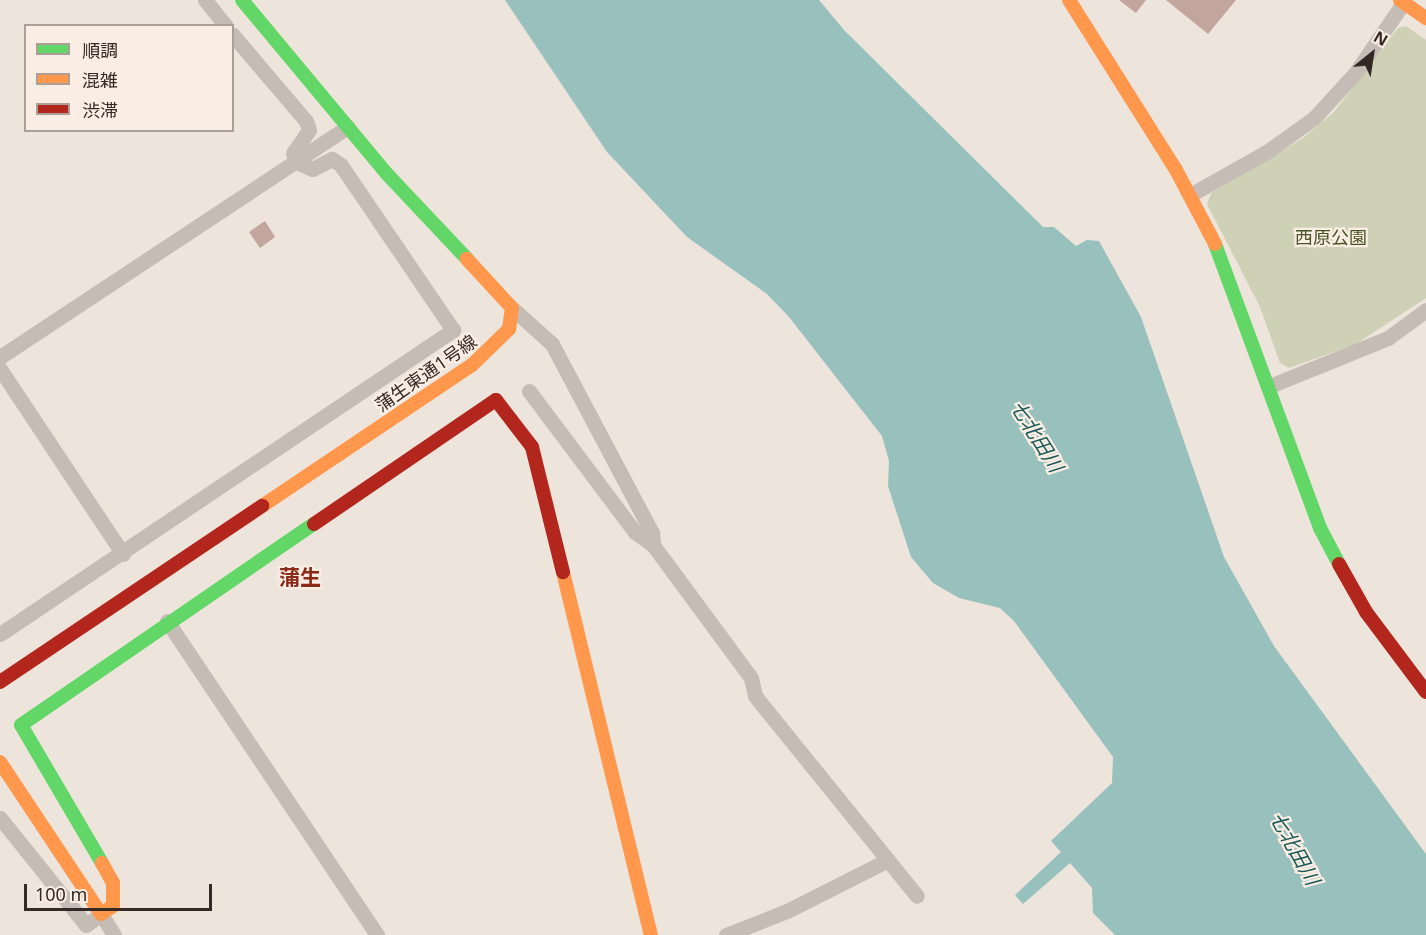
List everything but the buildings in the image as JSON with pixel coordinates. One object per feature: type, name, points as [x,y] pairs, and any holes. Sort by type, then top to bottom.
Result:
[{"type":"street","points":[[205,0],[224,24]]},
{"type":"street","points":[[242,0],[348,127],[512,308],[552,344],[652,533],[653,545]]},
{"type":"street","points":[[1069,0],[1190,195],[1225,263],[1272,385],[1320,528],[1366,612],[1426,692]]},
{"type":"street","points":[[1190,195],[1268,151],[1314,118],[1356,72],[1403,1],[1426,18]]},
{"type":"street","points":[[0,634],[123,554],[453,330],[340,165],[332,159],[312,169],[296,162],[293,153],[309,130],[306,121],[234,36]]},
{"type":"street","points":[[0,357],[348,127]]},
{"type":"street","name":"蒲生東通1号線","points":[[0,682],[472,365],[504,337],[512,308]]},
{"type":"street","points":[[1272,385],[1388,338],[1426,310]]},
{"type":"street","points":[[0,369],[123,554]]},
{"type":"street","points":[[530,391],[635,532],[653,545],[751,678],[755,696],[917,896]]},
{"type":"street","points":[[0,818],[86,925],[113,906],[113,883],[21,725],[167,621],[496,400],[532,447],[651,935]]},
{"type":"street","points":[[167,621],[377,935]]},
{"type":"street","points":[[0,762],[114,935]]},
{"type":"street","points":[[726,935],[787,911],[888,860]]},
{"type":"green space","name":"西原公園","points":[[1406,26],[1426,40],[1426,298],[1356,344],[1289,368],[1280,363],[1260,307],[1207,204],[1211,193],[1303,138],[1334,112],[1398,28]]},
{"type":"water","name":"七北田川","points":[[505,0],[819,0],[844,30],[1043,227],[1054,227],[1076,246],[1087,240],[1099,241],[1141,317],[1224,557],[1274,646],[1426,854],[1426,935],[1115,935],[1093,913],[1092,888],[1070,863],[1023,904],[1015,895],[1061,852],[1051,841],[1112,783],[1113,757],[1014,621],[1000,608],[959,598],[933,583],[911,557],[888,486],[889,461],[882,436],[789,317],[767,294],[687,237],[607,152]]},
{"type":"traffic: fast","points":[[242,0],[387,174],[467,259]]},
{"type":"traffic: fast","points":[[1215,244],[1320,528],[1339,564]]},
{"type":"traffic: fast","points":[[102,863],[21,725],[314,524]]},
{"type":"traffic: slow","points":[[1069,0],[1175,168],[1215,244]]},
{"type":"traffic: slow","points":[[1400,0],[1426,18]]},
{"type":"traffic: slow","points":[[262,506],[472,365],[509,329],[512,308],[467,259]]},
{"type":"traffic: slow","points":[[563,572],[651,935]]},
{"type":"traffic: slow","points":[[0,762],[101,914],[113,906],[113,883],[102,863]]},
{"type":"traffic: jam","points":[[314,524],[496,400],[532,447],[563,572]]},
{"type":"traffic: jam","points":[[0,682],[262,506]]},
{"type":"traffic: jam","points":[[1339,564],[1366,612],[1426,692]]},
{"type":"district","name":"蒲生","points":[[300,577]]}]
